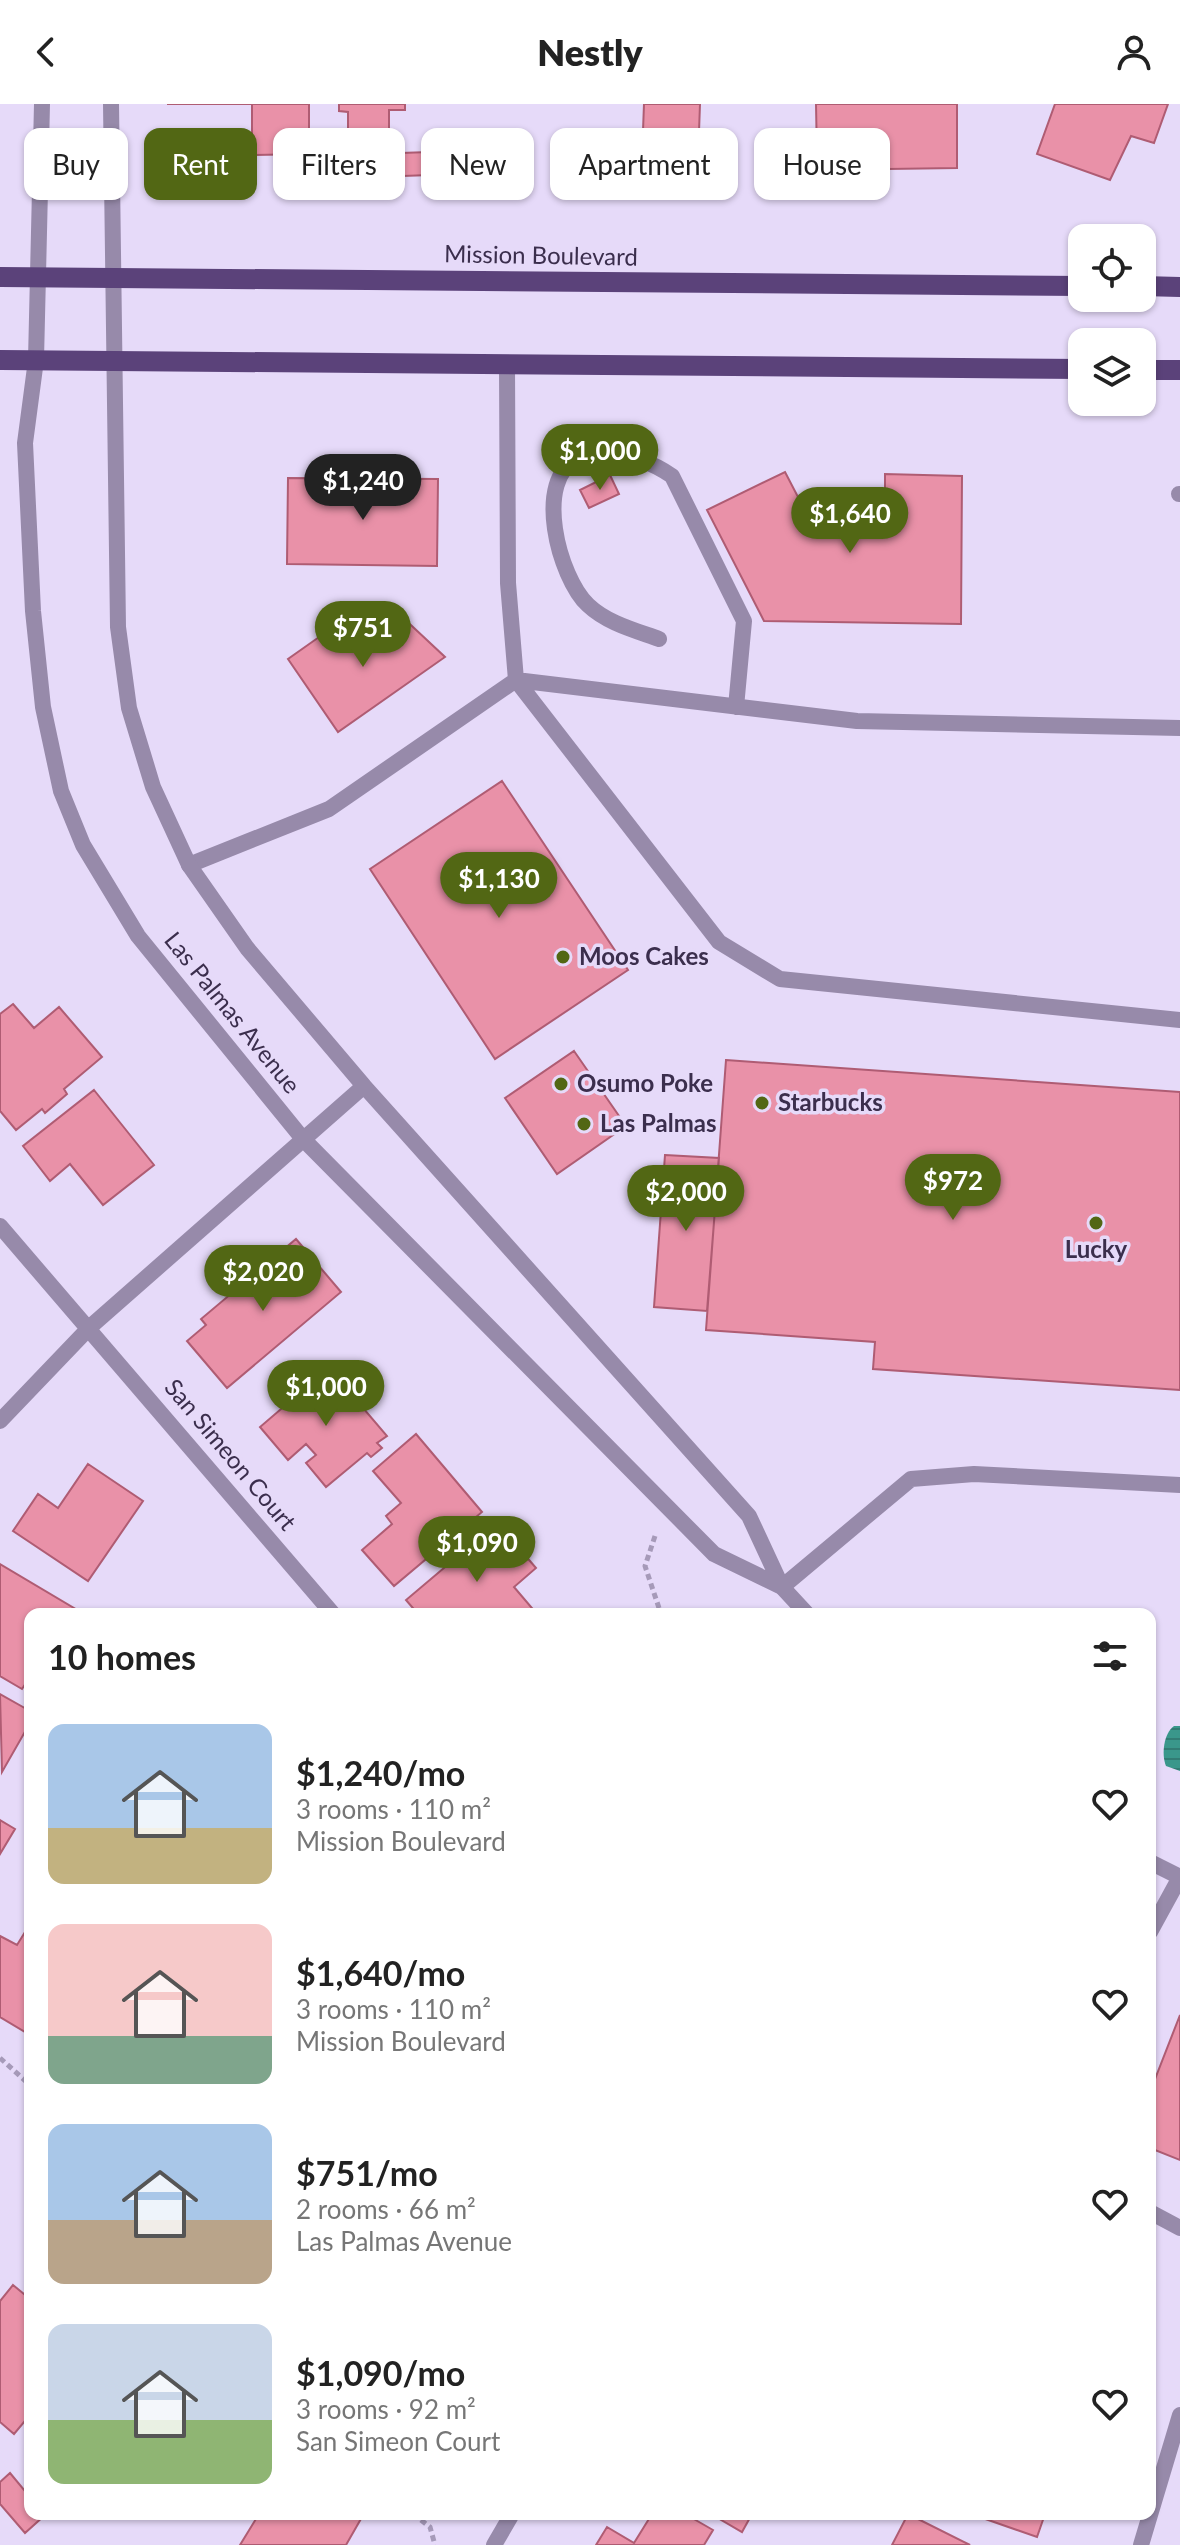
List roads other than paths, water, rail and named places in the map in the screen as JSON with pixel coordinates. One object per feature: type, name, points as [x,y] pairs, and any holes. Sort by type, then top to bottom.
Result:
[{"type":"main road","name":"Mission Boulevard","points":[[0,277],[1068,286]]},
{"type":"main road","points":[[1156,286],[1180,287]]},
{"type":"main road","points":[[0,360],[1068,369]]},
{"type":"main road","points":[[1156,370],[1180,370]]},
{"type":"street","name":"Las Palmas Avenue","points":[[42,104],[36,360],[25,443],[33,611],[43,707],[61,791],[83,845],[138,936],[303,1139],[714,1554],[782,1587]]},
{"type":"street","name":"Las Palmas Avenue","points":[[111,104],[118,627],[129,708],[153,787],[189,865],[247,948],[364,1086],[749,1516],[782,1587],[801,1608]]},
{"type":"street","points":[[507,365],[508,583],[516,680],[719,942],[780,979],[1180,1020]]},
{"type":"street","points":[[659,639],[603,618],[584,602],[555,543],[558,481],[567,466],[581,457],[636,457],[652,462],[672,476],[744,621],[736,707]]},
{"type":"street","points":[[189,865],[307,820],[347,797],[516,680],[857,721],[1180,728]]},
{"type":"street","points":[[0,1421],[90,1327],[364,1086]]},
{"type":"street","name":"San Simeon Court","points":[[0,1226],[90,1327],[328,1608]]},
{"type":"street","points":[[782,1587],[911,1479],[974,1474],[1180,1485]]},
{"type":"street","points":[[1156,1865],[1180,1877],[1156,1921]]},
{"type":"street","points":[[1156,2215],[1180,2228]]},
{"type":"street","points":[[1156,2495],[1180,2415]]},
{"type":"street","points":[[494,2545],[509,2520]]},
{"type":"street","points":[[1141,2545],[1148,2520]]},
{"type":"place","name":"Moos Cakes","points":[[563,957]]},
{"type":"place","name":"Osumo Poke","points":[[561,1084]]},
{"type":"place","name":"Starbucks","points":[[762,1103]]},
{"type":"place","name":"Las Palmas","points":[[584,1124]]},
{"type":"place","name":"Lucky","points":[[1096,1223]]}]
